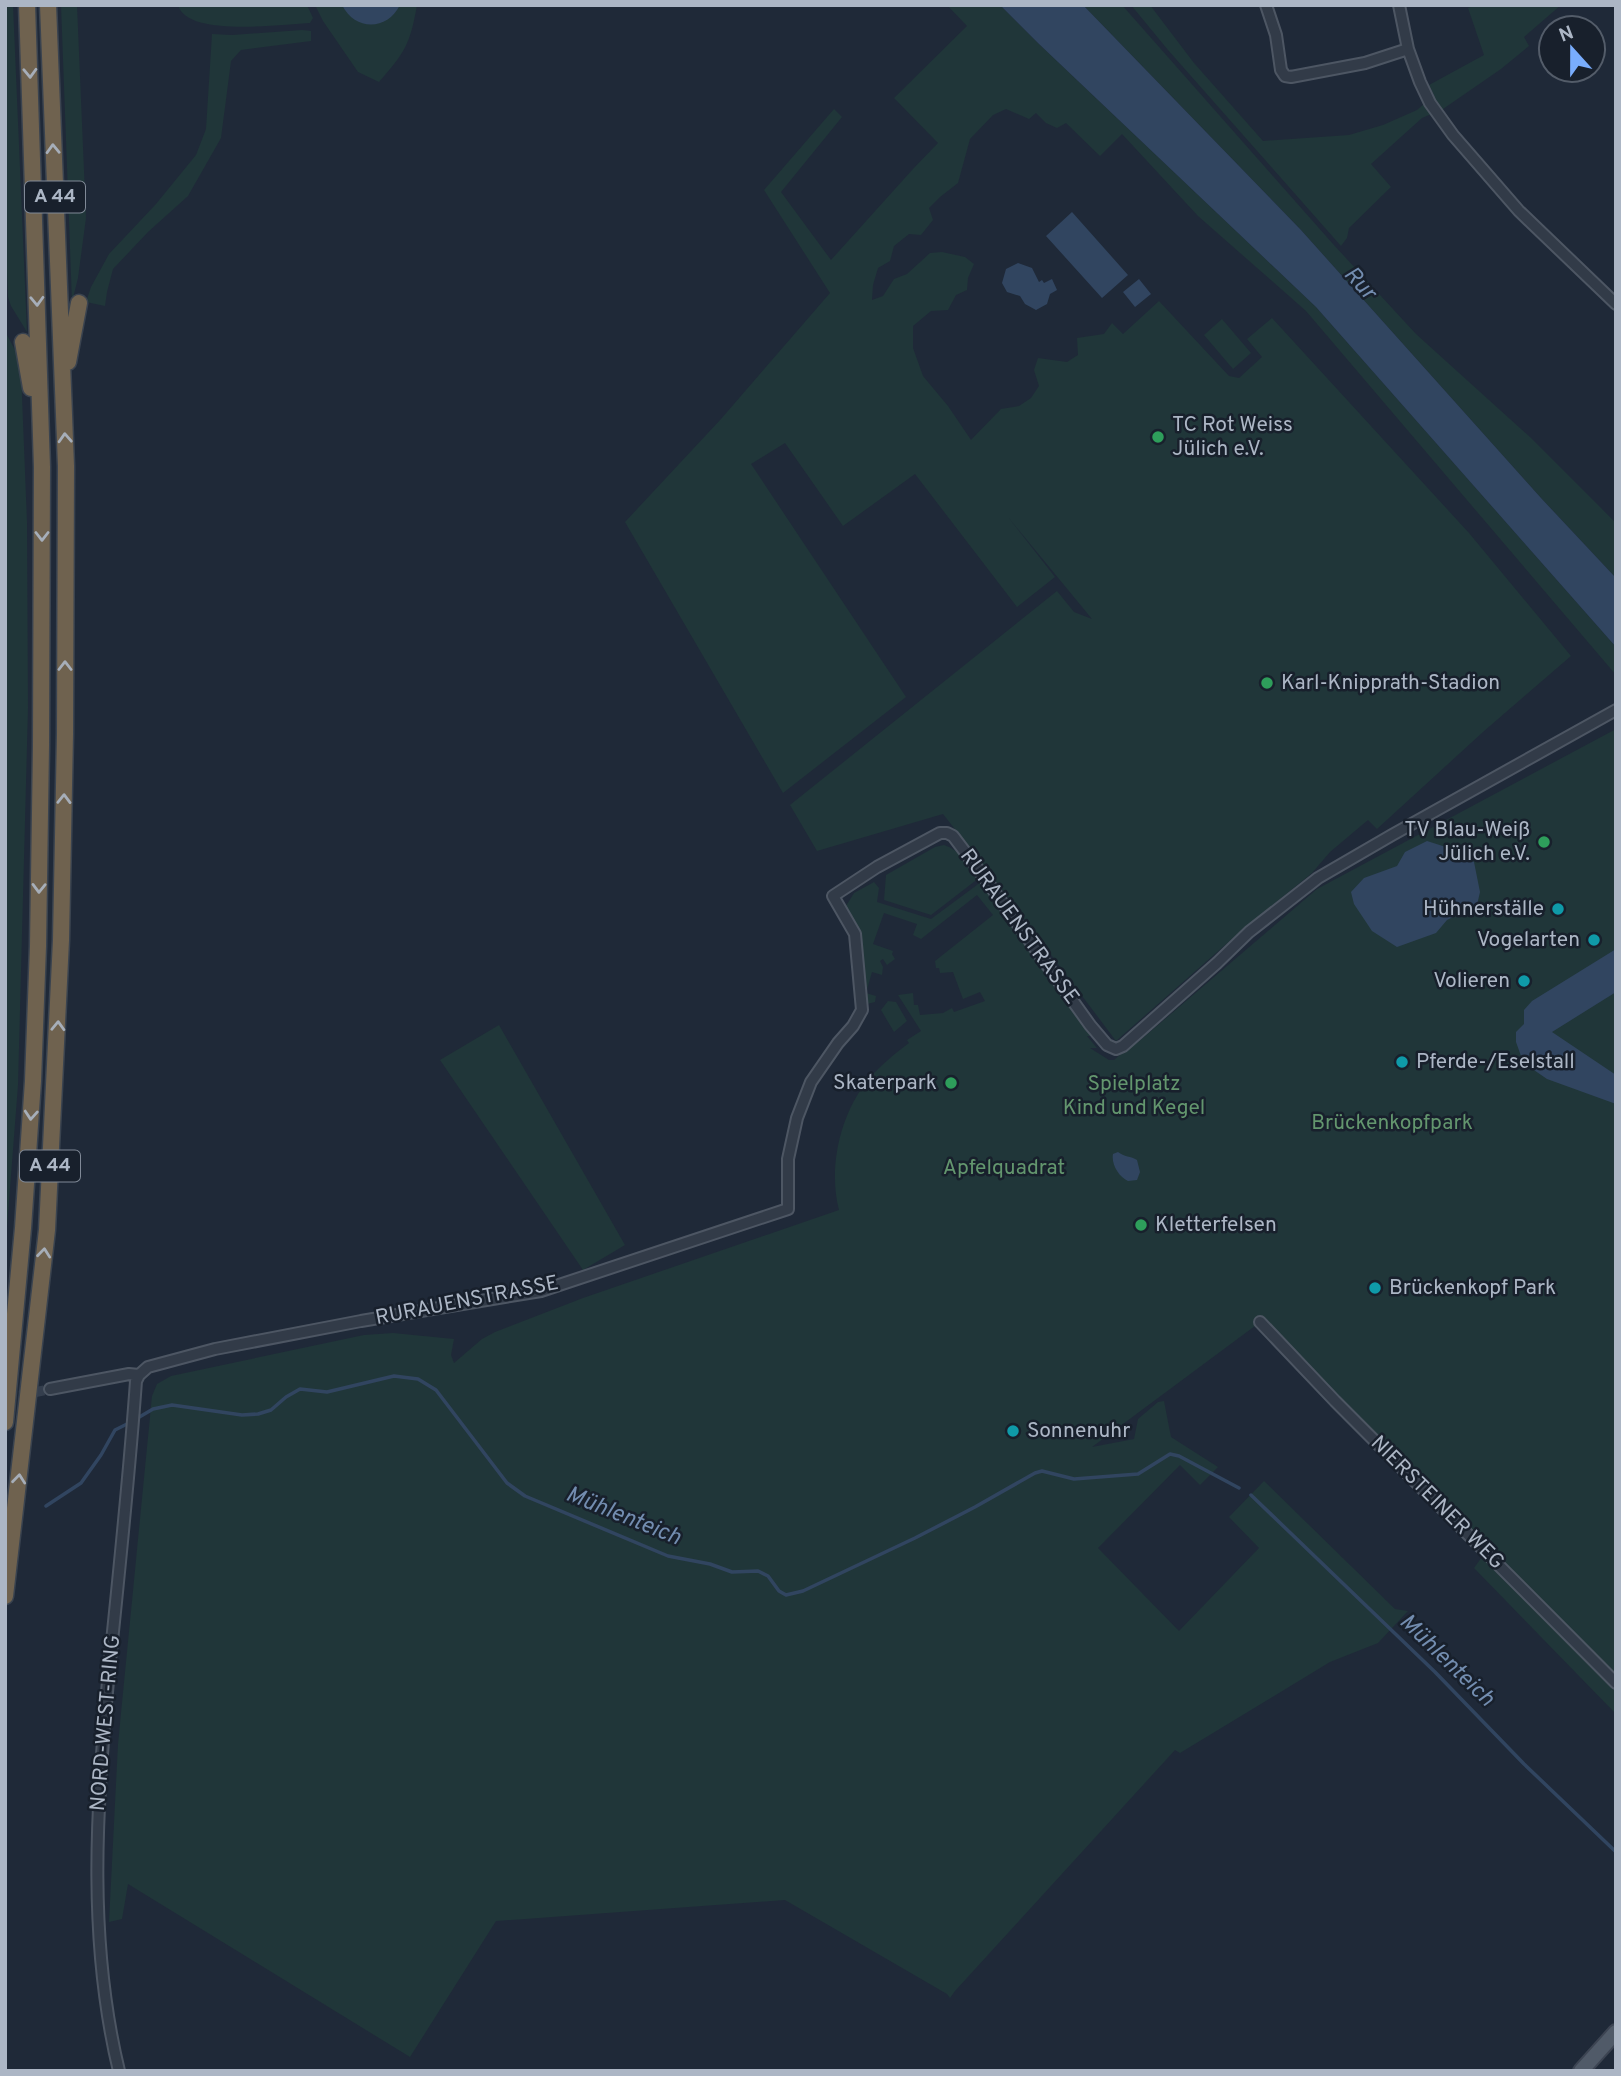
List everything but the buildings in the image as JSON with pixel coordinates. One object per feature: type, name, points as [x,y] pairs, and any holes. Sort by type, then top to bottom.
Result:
[{"type":"highway","name":"A 44","points":[[5,1422],[23,1228],[34,1068],[41,746],[42,467],[27,5]]},
{"type":"highway","name":"A 44","points":[[5,1596],[47,1230],[61,940],[66,466],[48,5]]},
{"type":"highway","points":[[62,388],[79,303]]},
{"type":"highway","points":[[23,342],[42,467]]},
{"type":"main road","points":[[1581,2071],[1616,2032]]},
{"type":"street","points":[[1266,5],[1285,76],[1345,68],[1408,49]]},
{"type":"street","points":[[1399,5],[1408,49],[1420,82],[1430,103],[1453,135],[1519,211],[1616,304]]},
{"type":"street","name":"RURAUENSTRASSE","points":[[50,1389],[129,1374],[139,1375],[148,1367],[215,1349],[541,1291],[788,1209],[788,1158],[797,1118],[811,1082],[862,1010],[855,934],[833,896],[877,867],[940,833],[953,836],[1090,1025],[1107,1045],[1116,1049],[1123,1046],[1249,932],[1318,878],[1616,710]]},
{"type":"street","name":"NIERSTEINER WEG","points":[[1260,1322],[1616,1683]]},
{"type":"street","name":"NORD-WEST-RING","points":[[119,2071],[103,1968],[97,1836],[102,1747],[136,1381],[139,1375]]},
{"type":"green space","points":[[5,5],[13,5],[27,332],[8,297],[5,224]]},
{"type":"green space","points":[[61,5],[77,5],[86,218],[72,302]]},
{"type":"green space","points":[[178,5],[307,5],[313,18],[310,23],[237,27],[199,22],[185,15]]},
{"type":"green space","points":[[315,5],[417,5],[405,47],[379,82],[358,72]]},
{"type":"green space","points":[[947,5],[1000,5],[1316,307],[1616,647],[1616,675],[1306,311],[1198,216],[1122,134],[1100,156],[1066,123],[1057,128],[1046,123],[1036,113],[1029,119],[1006,109],[993,115],[970,139],[958,183],[929,208],[933,220],[921,235],[909,234],[894,246],[890,261],[878,268],[873,285],[872,300],[883,296],[894,279],[907,274],[930,253],[942,252],[965,257],[974,264],[968,278],[967,290],[956,295],[948,310],[931,311],[913,326],[913,348],[923,376],[971,440],[1001,409],[1019,406],[1031,398],[1039,386],[1034,370],[1038,358],[1067,362],[1078,355],[1077,338],[1104,334],[1112,323],[1123,334],[1159,301],[1229,376],[1239,378],[1262,357],[1247,339],[1272,318],[1469,533],[1571,656],[1377,829],[1368,820],[1330,852],[1312,873],[1241,931],[1116,1041],[943,814],[817,851],[790,805],[1057,591],[1074,612],[1092,619],[1008,517],[1055,577],[1017,607],[915,474],[843,526],[785,443],[751,464],[906,697],[783,793],[625,522],[721,419],[830,293],[764,190],[834,109],[842,117],[781,192],[831,260],[938,143],[894,98],[967,26]]},
{"type":"green space","points":[[1083,5],[1122,5],[1416,334],[1530,437],[1616,523],[1616,578],[1301,230]]},
{"type":"green space","points":[[1131,5],[1150,5],[1194,63],[1263,141],[1349,135],[1383,125],[1417,110],[1434,95],[1429,85],[1484,55],[1468,8],[1475,5],[1561,5],[1551,14],[1537,14],[1537,26],[1524,37],[1529,46],[1443,109],[1422,118],[1371,164],[1391,187],[1349,228],[1347,238],[1341,246]]},
{"type":"green space","points":[[311,31],[311,41],[241,50],[231,61],[221,138],[188,196],[148,232],[113,269],[105,306],[86,302],[109,254],[156,204],[196,155],[206,129],[212,34]]},
{"type":"green space","points":[[1222,319],[1251,353],[1233,369],[1204,335]]},
{"type":"green space","points":[[5,331],[18,356],[21,371],[27,522],[28,708],[18,1085],[5,1253]]},
{"type":"green space","points":[[1616,729],[1616,1714],[1474,1568],[1487,1550],[1263,1320],[1092,1447],[1134,1439],[1138,1419],[1158,1402],[1164,1401],[1171,1437],[1218,1467],[1200,1485],[1180,1465],[1098,1548],[1179,1631],[1259,1548],[1229,1517],[1264,1481],[1395,1609],[1408,1611],[1378,1643],[1330,1662],[1180,1753],[1175,1750],[950,1998],[785,1900],[496,1921],[410,2057],[128,1884],[122,1919],[109,1922],[118,1744],[152,1396],[157,1384],[171,1376],[364,1335],[393,1333],[454,1339],[451,1355],[454,1363],[482,1339],[495,1332],[583,1298],[839,1210],[836,1159],[850,1109],[873,1075],[909,1043],[907,1040],[921,1031],[898,995],[913,993],[914,1005],[918,1005],[920,1015],[943,1013],[952,1008],[954,1012],[985,1001],[980,992],[963,999],[953,972],[940,973],[935,961],[993,915],[977,895],[921,939],[913,935],[917,924],[884,913],[873,944],[893,951],[895,959],[887,965],[883,959],[880,961],[883,967],[882,975],[872,972],[866,993],[876,996],[875,1002],[867,1004],[862,952],[846,906],[854,893],[874,882],[879,888],[877,902],[931,919],[981,882],[1091,1036],[1087,1036],[1097,1048],[1090,1048],[1109,1060],[1114,1060],[1317,889]]},
{"type":"green space","points":[[944,845],[959,854],[979,878],[931,915],[884,900],[886,875],[935,847]]},
{"type":"green space","points":[[888,1001],[896,1002],[907,1021],[894,1032],[881,1010]]},
{"type":"green space","points":[[499,1025],[625,1245],[583,1270],[440,1060]]},
{"type":"water","points":[[342,5],[400,5],[387,20],[371,24],[355,20]]},
{"type":"water","points":[[1000,5],[1083,5],[1301,230],[1616,578],[1616,647],[1316,307]]},
{"type":"water","points":[[1072,212],[1128,275],[1102,298],[1046,236]]},
{"type":"water","points":[[1018,263],[1032,268],[1039,282],[1052,279],[1057,290],[1050,294],[1047,304],[1036,310],[1025,304],[1020,296],[1007,292],[1002,283],[1006,269]]},
{"type":"water","points":[[1139,279],[1151,294],[1135,307],[1123,292]]},
{"type":"water","points":[[1427,841],[1449,848],[1474,862],[1480,892],[1477,905],[1447,920],[1436,933],[1397,947],[1372,931],[1354,904],[1351,892],[1364,878],[1397,866],[1405,852]]},
{"type":"water","points":[[1616,949],[1616,992],[1552,1032],[1616,1075],[1616,1104],[1547,1079],[1531,1068],[1521,1056],[1516,1032],[1524,1024],[1524,1010],[1532,1001]]},
{"type":"water","points":[[1118,1152],[1137,1160],[1140,1172],[1137,1180],[1128,1181],[1114,1166],[1113,1154]]},
{"type":"waterway","name":"Mühlenteich","points":[[136,1419],[153,1409],[172,1405],[242,1415],[258,1414],[271,1410],[300,1389],[327,1392],[394,1376],[418,1379],[436,1390],[507,1483],[525,1496],[668,1556],[710,1564],[732,1572],[758,1571],[768,1576],[779,1591],[786,1595],[803,1591],[915,1538],[1042,1471],[1074,1479],[1138,1474],[1170,1454],[1179,1456],[1239,1488]]},
{"type":"waterway","name":"Mühlenteich","points":[[46,1506],[81,1483],[115,1430],[129,1423]]},
{"type":"waterway","name":"Mühlenteich","points":[[1251,1495],[1435,1672],[1524,1764],[1616,1852]]},
{"type":"tunnel","points":[[5,1399],[50,1389]]},
{"type":"place","name":"TC Rot Weiss Jülich e.V.","points":[[1158,437]]},
{"type":"place","name":"Karl-Knipprath-Stadion","points":[[1267,683]]},
{"type":"place","name":"TV Blau-Weiß Jülich e.V.","points":[[1544,842]]},
{"type":"place","name":"Hühnerställe","points":[[1558,909]]},
{"type":"place","name":"Vogelarten","points":[[1594,940]]},
{"type":"place","name":"Volieren","points":[[1524,981]]},
{"type":"place","name":"Pferde-/Eselstall","points":[[1402,1062]]},
{"type":"place","name":"Skaterpark","points":[[951,1083]]},
{"type":"place","name":"Kletterfelsen","points":[[1141,1225]]},
{"type":"place","name":"Brückenkopf Park","points":[[1375,1288]]},
{"type":"place","name":"Sonnenuhr","points":[[1013,1431]]},
{"type":"water label","name":"Rur","points":[[1359,284]]},
{"type":"park label","name":"Spielplatz Kind und Kegel","points":[[1134,1096]]},
{"type":"park label","name":"Brückenkopfpark","points":[[1392,1123]]},
{"type":"park label","name":"Apfelquadrat","points":[[1004,1168]]}]
